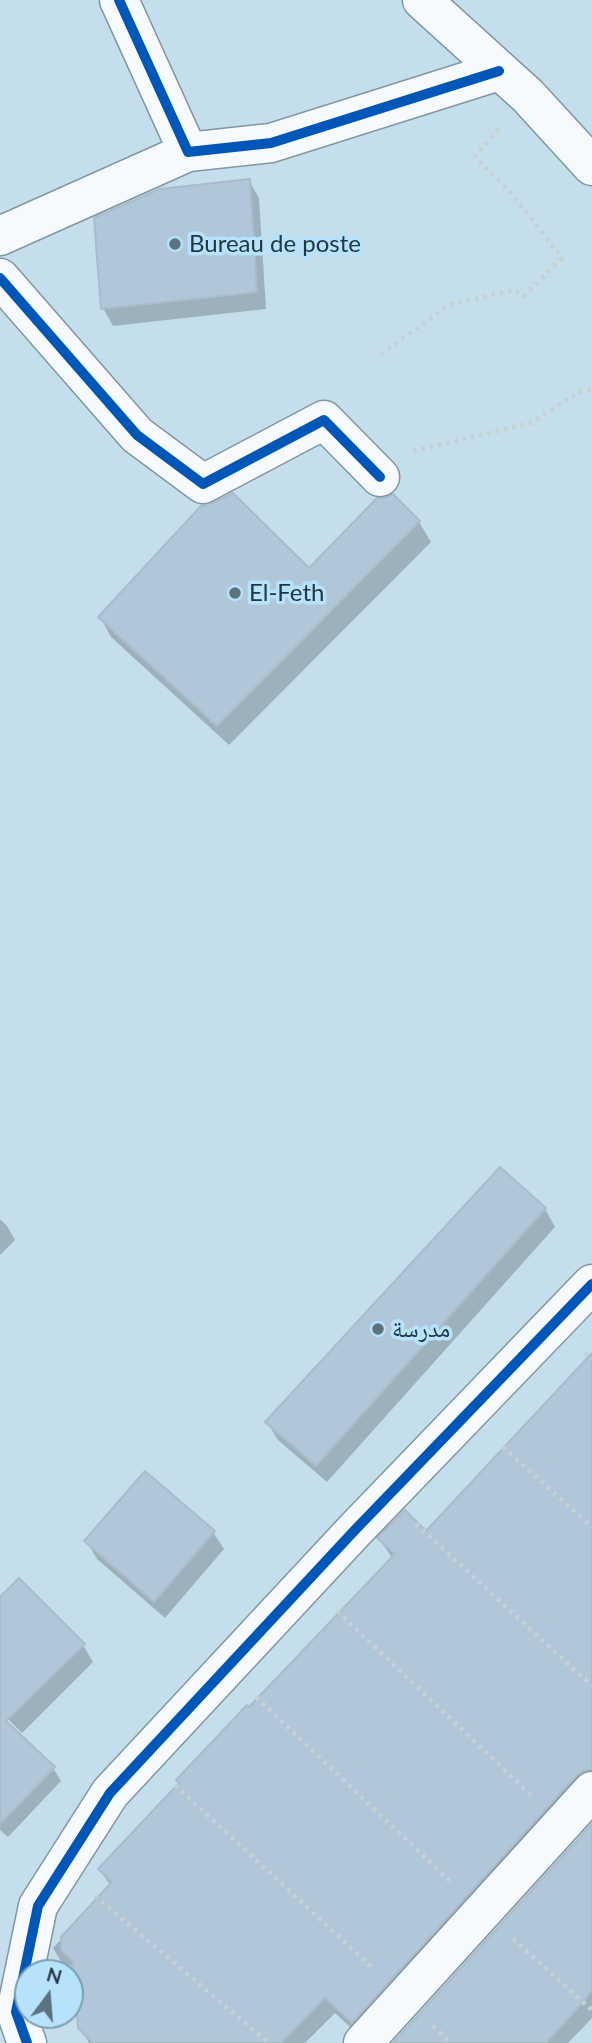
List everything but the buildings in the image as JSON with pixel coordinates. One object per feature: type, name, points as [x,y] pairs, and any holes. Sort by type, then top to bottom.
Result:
[{"type":"street","points":[[119,0],[188,152]]},
{"type":"street","points":[[422,0],[528,96],[592,166]]},
{"type":"street","points":[[0,236],[188,152],[271,143],[499,71]]},
{"type":"street","points":[[0,278],[137,435],[203,485],[324,420],[373,470]]},
{"type":"street","points":[[27,2043],[16,2012],[38,1906],[110,1793],[354,1531],[592,1284]]},
{"type":"street","points":[[363,2043],[592,1791]]},
{"type":"path","points":[[381,354],[449,305],[514,290],[523,296],[562,258],[511,193],[475,157]]},
{"type":"path","points":[[373,470],[531,423],[579,393],[592,389]]},
{"type":"path","points":[[503,1447],[592,1527]]},
{"type":"path","points":[[416,1523],[592,1686]]},
{"type":"path","points":[[334,1608],[562,1824]]},
{"type":"path","points":[[248,1689],[482,1911],[592,2010]]},
{"type":"path","points":[[169,1780],[405,1997]]},
{"type":"path","points":[[94,1895],[269,2043]]},
{"type":"cycle path","points":[[119,0],[188,152],[271,143],[499,71]]},
{"type":"cycle path","points":[[0,278],[137,435],[203,484],[324,420],[380,477]]},
{"type":"cycle path","points":[[27,2043],[16,2012],[38,1906],[110,1793],[354,1531],[592,1284]]},
{"type":"place","name":"Bureau de poste","points":[[175,244]]},
{"type":"place","name":"El-Feth","points":[[235,593]]},
{"type":"place","name":"مدرسة","points":[[378,1329]]}]
